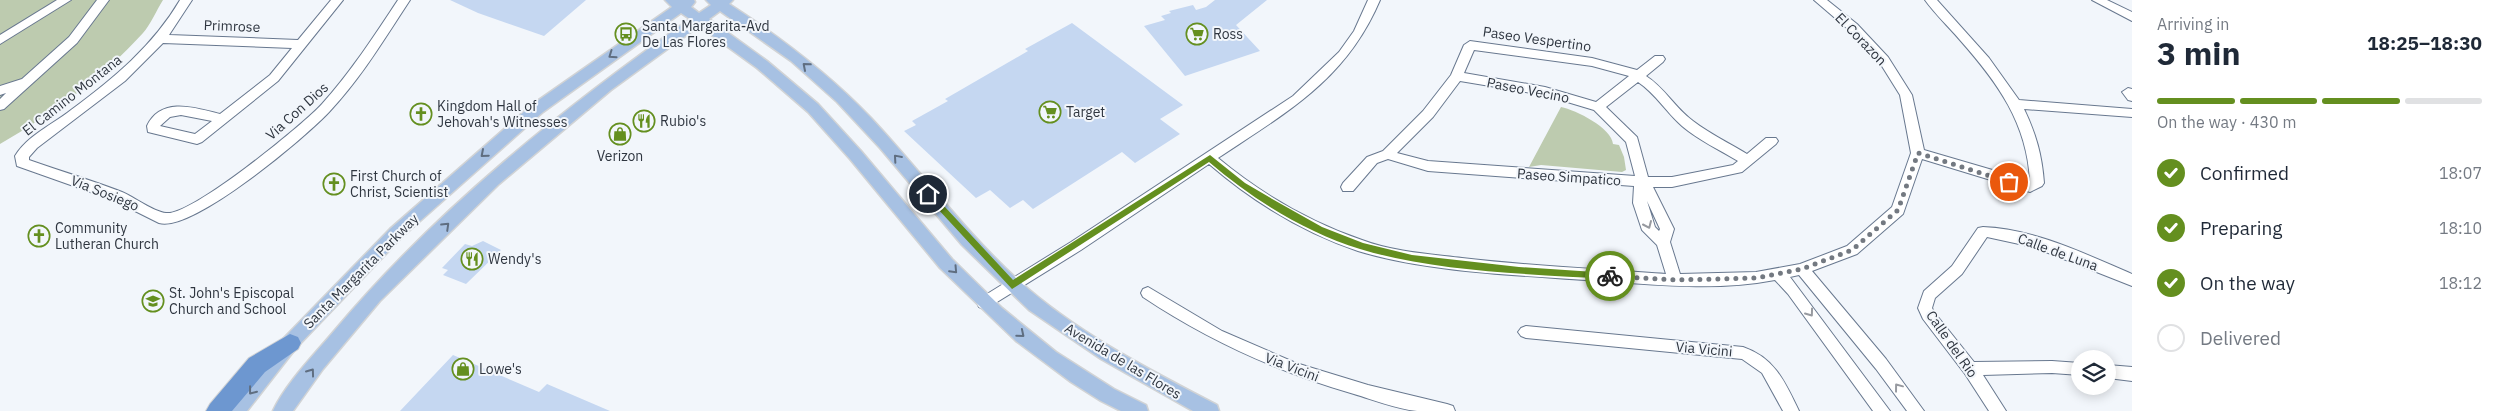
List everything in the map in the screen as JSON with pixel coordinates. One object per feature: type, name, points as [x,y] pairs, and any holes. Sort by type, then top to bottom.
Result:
[{"type":"highway","points":[[218,411],[257,365],[290,343]]},
{"type":"main road","name":"Santa Margarita Parkway","points":[[282,411],[317,364],[374,296],[493,180],[523,153],[606,86],[699,20],[719,1]]},
{"type":"main road","name":"Avenida de las Flores","points":[[719,1],[783,46],[842,99],[1012,285],[1080,338],[1137,372],[1210,411]]},
{"type":"main road","name":"Santa Margarita Parkway","points":[[236,411],[290,343],[396,233],[490,148],[538,108],[681,2]]},
{"type":"main road","points":[[681,2],[699,20],[755,59],[811,106],[846,143],[924,238],[984,303],[1055,363],[1139,411]]},
{"type":"street","points":[[0,40],[65,0]]},
{"type":"street","points":[[0,106],[73,40],[103,0]]},
{"type":"street","name":"El Camino Montana","points":[[27,166],[21,160],[32,144],[126,74],[160,39],[178,16],[186,0]]},
{"type":"street","points":[[223,119],[176,109],[166,112],[153,126],[153,129],[197,139],[223,119],[274,78],[337,0]]},
{"type":"street","name":"Via Con Dios","points":[[181,216],[211,200],[276,151],[325,109],[353,76],[404,0]]},
{"type":"street","points":[[984,303],[1210,158],[1297,99],[1330,71],[1352,46],[1374,0]]},
{"type":"street","name":"El Corazon","points":[[1820,0],[1853,27],[1884,60],[1906,95],[1918,153]]},
{"type":"street","points":[[1210,158],[1242,185],[1320,229],[1361,246],[1412,258],[1519,270],[1675,280],[1756,278],[1779,275],[1802,269],[1852,250],[1898,210],[1918,153],[2030,187],[2037,183],[2036,153],[2015,104],[2003,84],[1931,0]]},
{"type":"street","points":[[2098,0],[2132,17]]},
{"type":"street","name":"Primrose","points":[[160,39],[303,44]]},
{"type":"street","name":"Paseo Vespertino","points":[[1348,187],[1372,160],[1388,154],[1428,114],[1457,76],[1470,45],[1615,66],[1638,76]]},
{"type":"street","points":[[1598,107],[1659,59]]},
{"type":"street","name":"Paseo Vecino","points":[[1457,76],[1546,91],[1598,107],[1632,140],[1639,156],[1643,182],[1656,204],[1667,229],[1663,242],[1675,280]]},
{"type":"street","points":[[1638,76],[1656,88],[1673,110],[1688,125],[1749,161]]},
{"type":"street","points":[[0,91],[25,82]]},
{"type":"street","points":[[2015,104],[2132,114]]},
{"type":"street","name":"Paseo Simpatico","points":[[1388,154],[1408,162],[1428,166],[1643,182],[1672,182],[1737,169],[1771,141]]},
{"type":"street","name":"Via Sosiego","points":[[27,166],[118,196],[164,219],[181,216]]},
{"type":"street","name":"Calle de Luna","points":[[1982,232],[2004,232],[2086,261],[2132,280]]},
{"type":"street","name":"Calle del Rio","points":[[1982,232],[1957,270],[1929,295],[1925,308],[1928,316],[1970,369],[1998,411]]},
{"type":"street","points":[[1802,269],[1881,364],[1916,411]]},
{"type":"street","points":[[1779,275],[1793,290],[1882,411]]},
{"type":"street","name":"Via Vicini","points":[[1148,293],[1207,328],[1257,354],[1295,369],[1375,394],[1447,411]]},
{"type":"street","name":"Via Vicini","points":[[1526,332],[1743,353],[1755,357],[1769,368],[1791,411]]},
{"type":"street","points":[[1970,369],[2071,368]]},
{"type":"street","points":[[2116,373],[2132,374]]},
{"type":"green space","points":[[0,0],[163,0],[146,29],[111,65],[57,108],[0,144]]},
{"type":"green space","points":[[1561,107],[1584,116],[1607,132],[1613,144],[1619,145],[1624,157],[1626,170],[1622,172],[1541,165],[1529,167]]},
{"type":"building","points":[[450,0],[586,0],[544,36],[478,13]]},
{"type":"building","name":"Ross","points":[[1215,0],[1267,0],[1236,25],[1260,51],[1185,76],[1144,26],[1165,20],[1161,16],[1171,13],[1169,11],[1193,5],[1196,10],[1206,7]]},
{"type":"building","name":"Target","points":[[1072,23],[1183,105],[1160,119],[1180,134],[1135,163],[1122,152],[1033,209],[1023,200],[1010,208],[990,190],[976,198],[904,131],[916,125],[912,121],[948,101],[945,99],[1028,51],[1025,49]]},
{"type":"building","name":"Wendy's","points":[[483,241],[501,250],[466,284],[443,275],[448,270],[442,268],[465,244],[472,246]]},
{"type":"building","name":"Lowe's","points":[[453,355],[539,392],[547,384],[610,411],[400,411]]},
{"type":"way so far","points":[[1610,276],[1675,280],[1756,278],[1802,269],[1852,250],[1898,210],[1918,153],[2009,182]]},
{"type":"place","name":"Santa Margarita-Avd De Las Flores","points":[[626,34]]},
{"type":"place","name":"Ross","points":[[1197,34]]},
{"type":"place","name":"Target","points":[[1050,112]]},
{"type":"place","name":"Kingdom Hall of Jehovah's Witnesses","points":[[421,114]]},
{"type":"place","name":"Rubio's","points":[[644,121]]},
{"type":"place","name":"Verizon","points":[[620,134]]},
{"type":"place","name":"First Church of Christ, Scientist","points":[[334,184]]},
{"type":"place","name":"Community Lutheran Church","points":[[39,236]]},
{"type":"place","name":"Wendy's","points":[[472,259]]},
{"type":"place","name":"St. John's Episcopal Church and School","points":[[153,301]]},
{"type":"place","name":"Lowe's","points":[[463,369]]},
{"type":"route","points":[[928,194],[1012,285],[1076,246],[1210,158],[1242,185],[1271,202],[1320,229],[1361,246],[1412,258],[1519,270],[1610,276]]}]
